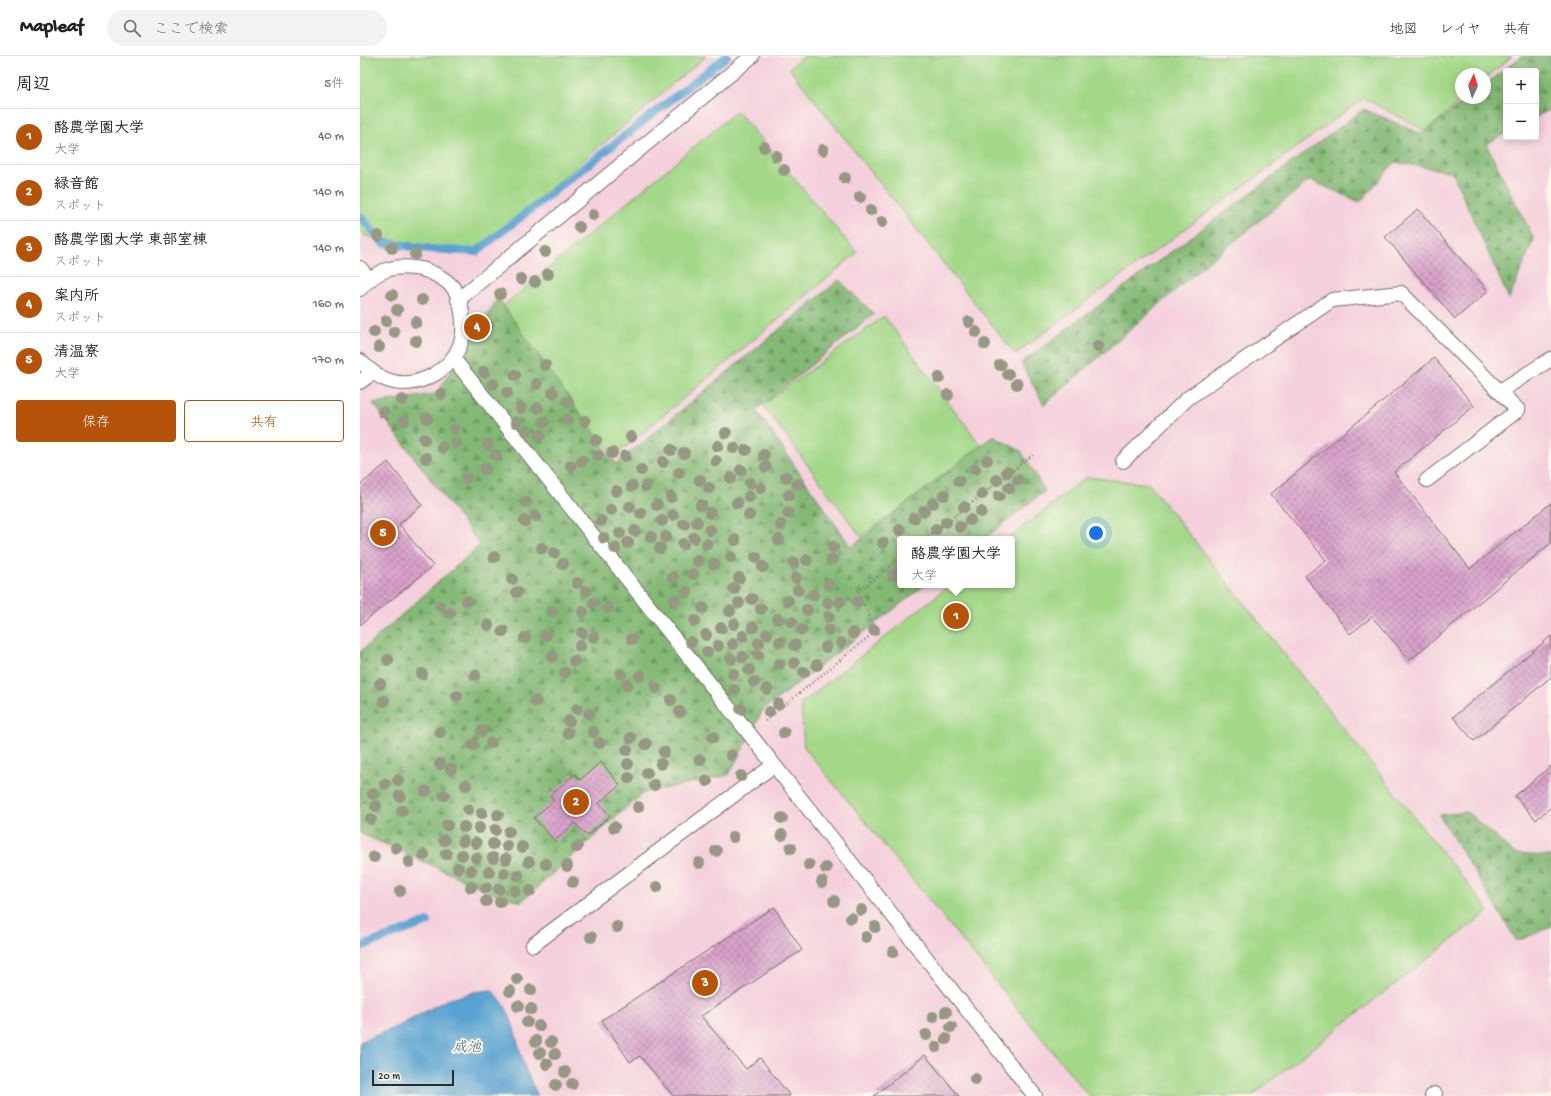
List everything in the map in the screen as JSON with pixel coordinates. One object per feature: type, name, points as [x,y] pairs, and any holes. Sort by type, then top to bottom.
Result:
[{"type":"lane","points":[[458,300],[752,56]]},
{"type":"lane","points":[[360,361],[372,373],[388,381],[406,383],[425,380],[441,371],[453,358],[462,340],[463,319],[455,290],[447,282],[418,268],[401,266],[384,270],[363,279]]},
{"type":"lane","points":[[1123,461],[1188,398],[1332,300],[1401,293],[1518,410],[1427,480]]},
{"type":"lane","points":[[453,358],[1035,1096]]},
{"type":"lane","points":[[1500,391],[1551,359]]},
{"type":"lane","points":[[360,382],[372,373]]},
{"type":"lane","points":[[533,945],[774,765]]},
{"type":"path","points":[[929,536],[1035,453]]},
{"type":"path","points":[[749,733],[877,630],[857,592],[897,561]]},
{"type":"shaded area","points":[[360,56],[1551,56],[1551,1096],[360,1096]]},
{"type":"green space","points":[[360,56],[706,56],[476,252],[365,236],[360,230]]},
{"type":"green space","points":[[804,56],[1512,56],[1491,74],[1491,68],[1455,68],[1455,104],[1456,104],[1426,131],[1364,98],[1015,354],[789,68]]},
{"type":"green space","points":[[1522,56],[1551,56],[1551,109],[1539,115],[1539,68],[1507,68]]},
{"type":"green space","points":[[1503,71],[1503,135],[1486,144],[1534,239],[1509,299],[1452,172],[1395,162],[1360,202],[1310,180],[1201,268],[1044,405],[1021,363],[1364,109],[1422,134],[1460,104],[1491,104],[1491,80]]},
{"type":"green space","points":[[737,111],[857,253],[615,456],[495,313]]},
{"type":"green space","points":[[839,280],[874,314],[756,410],[851,547],[993,436],[1021,451],[1045,491],[988,536],[897,536],[897,588],[921,588],[763,710],[729,775],[643,793],[521,902],[493,893],[360,833],[360,652],[480,545],[373,403],[436,394],[498,298],[616,464]]},
{"type":"green space","points":[[884,316],[982,447],[861,537],[763,405]]},
{"type":"green space","points":[[1086,477],[1149,484],[1489,911],[1251,1096],[1089,1096],[804,747],[801,704],[946,588],[1015,588],[1015,536],[1012,536]]},
{"type":"green space","points":[[1467,812],[1515,854],[1551,856],[1551,927],[1517,941],[1439,815]]},
{"type":"water","name":"成池","points":[[491,990],[499,998],[510,1017],[526,1071],[538,1096],[360,1096],[360,1042],[401,1025],[444,1001],[474,992]]},
{"type":"building","points":[[1418,209],[1488,291],[1455,319],[1385,237]]},
{"type":"building","points":[[1434,358],[1474,406],[1394,472],[1470,569],[1551,503],[1551,543],[1410,660],[1372,617],[1350,634],[1305,576],[1326,560],[1271,494]]},
{"type":"building","points":[[388,462],[422,505],[399,524],[433,566],[360,625],[360,485]]},
{"type":"building","points":[[1551,636],[1551,677],[1474,741],[1453,717]]},
{"type":"building","points":[[601,762],[620,785],[599,803],[610,816],[587,836],[575,823],[555,841],[534,818],[554,800],[550,795],[575,774],[580,780]]},
{"type":"building","points":[[1551,766],[1551,807],[1536,820],[1515,796]]},
{"type":"building","points":[[774,907],[802,950],[701,1016],[746,1069],[760,1058],[790,1096],[673,1096],[640,1056],[630,1062],[602,1020]]},
{"type":"building","points":[[925,1055],[959,1096],[874,1096]]},
{"type":"waterway","points":[[360,216],[383,243],[429,249],[476,252],[727,56]]},
{"type":"waterway","points":[[360,947],[428,922]]},
{"type":"place","name":"案内所","points":[[477,327]]},
{"type":"place","name":"清温寮","points":[[383,533]]},
{"type":"place","name":"酪農学園大学","points":[[956,616]]},
{"type":"place","name":"緑音館","points":[[576,802]]},
{"type":"place","name":"酪農学園大学 東部室棟","points":[[705,983]]}]
